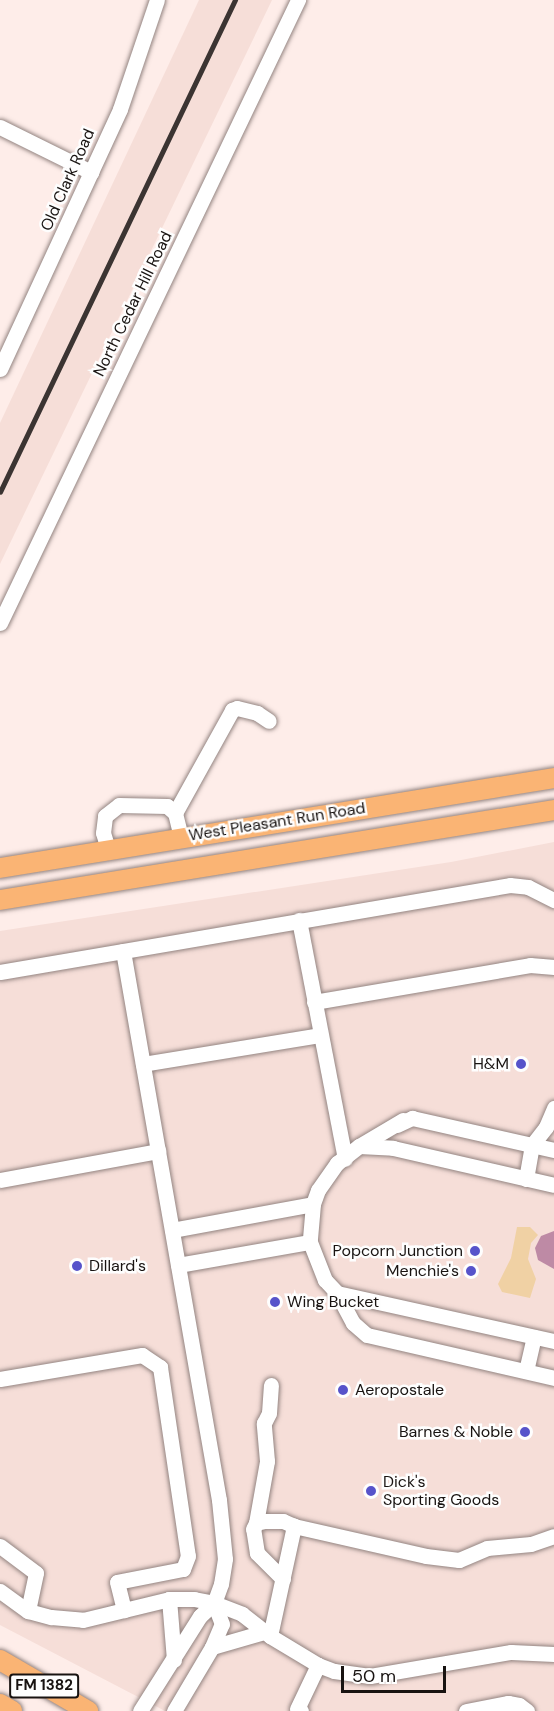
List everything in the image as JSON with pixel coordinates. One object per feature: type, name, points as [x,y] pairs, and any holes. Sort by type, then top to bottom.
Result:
[{"type":"main road","name":"West Pleasant Run Road","points":[[0,868],[554,778]]},
{"type":"main road","name":"West Pleasant Run Road","points":[[0,900],[554,810]]},
{"type":"main road","points":[[0,860],[106,849]]},
{"type":"main road","name":"FM 1382","points":[[0,1660],[88,1711]]},
{"type":"main road","name":"FM 1382","points":[[0,1704],[12,1711]]},
{"type":"street","name":"Old Clark Road","points":[[0,369],[120,109],[157,0]]},
{"type":"street","name":"North Cedar Hill Road","points":[[0,623],[298,0]]},
{"type":"street","points":[[0,127],[91,172]]},
{"type":"street","points":[[175,813],[232,710],[237,708],[257,713],[269,722]]},
{"type":"street","points":[[106,849],[103,833],[105,816],[119,805],[167,806],[175,813],[180,837]]},
{"type":"street","points":[[0,972],[510,885],[528,887],[554,900]]},
{"type":"street","points":[[299,921],[345,1159]]},
{"type":"street","points":[[123,951],[219,1500],[225,1559],[221,1584],[214,1603],[200,1616],[140,1711]]},
{"type":"street","points":[[314,1002],[530,965],[554,967]]},
{"type":"street","points":[[143,1064],[320,1035]]},
{"type":"street","points":[[526,1179],[532,1145],[546,1127],[554,1108]]},
{"type":"street","points":[[554,1150],[412,1118],[403,1120],[359,1146],[329,1171],[313,1204],[310,1242],[325,1280],[337,1293],[353,1323],[367,1335],[554,1378]]},
{"type":"street","points":[[393,1149],[397,1125],[403,1120]]},
{"type":"street","points":[[359,1146],[393,1149],[554,1185]]},
{"type":"street","points":[[0,1180],[158,1151]]},
{"type":"street","points":[[172,1230],[313,1204]]},
{"type":"street","points":[[178,1265],[310,1242]]},
{"type":"street","points":[[337,1293],[554,1341]]},
{"type":"street","points":[[525,1371],[534,1337]]},
{"type":"street","points":[[0,1379],[142,1355],[160,1367],[188,1556],[183,1569],[117,1582],[124,1610]]},
{"type":"street","points":[[271,1385],[269,1413],[264,1423],[267,1461],[253,1529],[257,1554],[283,1579]]},
{"type":"street","points":[[256,1523],[283,1521],[294,1526],[392,1549],[459,1560],[487,1548],[531,1544],[554,1536]]},
{"type":"street","points":[[267,1634],[283,1579],[294,1526]]},
{"type":"street","points":[[0,1546],[36,1573],[28,1611]]},
{"type":"street","points":[[0,1592],[28,1611],[51,1617],[83,1620],[169,1599],[194,1599],[214,1603],[242,1614],[267,1634],[318,1665],[334,1671],[370,1676],[511,1652],[554,1654]]},
{"type":"street","points":[[169,1599],[174,1660]]},
{"type":"street","points":[[174,1711],[212,1647],[222,1624],[214,1603]]},
{"type":"street","points":[[212,1647],[267,1634]]},
{"type":"street","points":[[301,1711],[297,1709],[318,1665]]},
{"type":"street","points":[[466,1711],[508,1703],[519,1705],[526,1711]]},
{"type":"shaded area","points":[[199,0],[272,0],[0,564],[0,423]]},
{"type":"shaded area","points":[[554,842],[554,1711],[165,1711],[0,1625],[0,931],[451,862]]},
{"type":"shaded area","points":[[517,1227],[530,1227],[538,1235],[531,1243],[528,1259],[536,1279],[530,1298],[502,1292],[498,1284],[511,1258]]},
{"type":"shaded area","points":[[554,1231],[554,1269],[538,1260],[535,1248],[541,1236]]},
{"type":"railway","points":[[0,492],[235,0]]},
{"type":"place","name":"H&M","points":[[521,1064]]},
{"type":"place","name":"Popcorn Junction","points":[[475,1251]]},
{"type":"place","name":"Dillard's","points":[[77,1266]]},
{"type":"place","name":"Menchie's","points":[[471,1271]]},
{"type":"place","name":"Wing Bucket","points":[[275,1302]]},
{"type":"place","name":"Aeropostale","points":[[343,1390]]},
{"type":"place","name":"Barnes & Noble","points":[[525,1432]]},
{"type":"place","name":"Dick's Sporting Goods","points":[[371,1491]]}]
